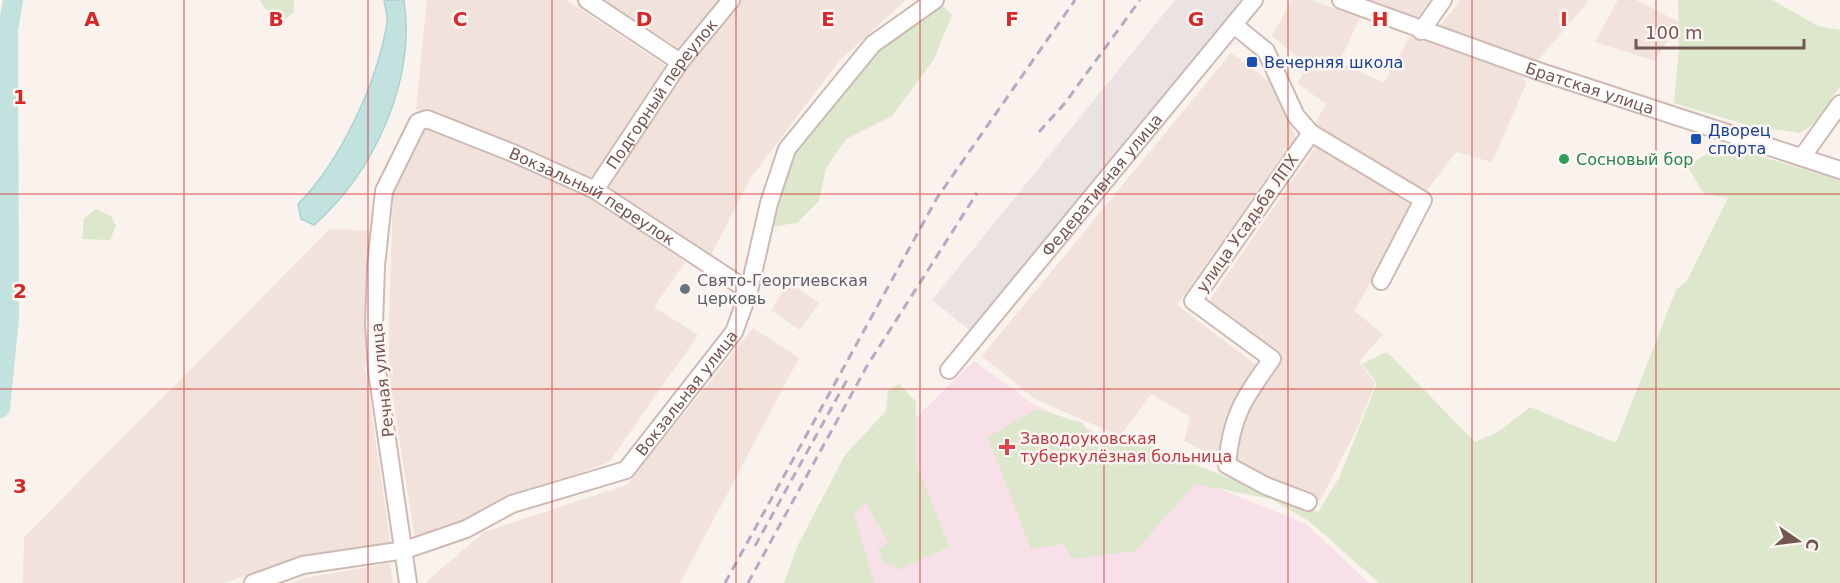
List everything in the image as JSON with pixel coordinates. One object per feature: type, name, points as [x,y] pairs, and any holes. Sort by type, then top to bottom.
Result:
[{"type":"street","points":[[587,0],[680,62]]},
{"type":"street","name":"Подгорный переулок","points":[[595,190],[680,62],[731,0]]},
{"type":"street","name":"Вокзальная улица","points":[[253,583],[303,565],[405,550],[466,529],[512,504],[626,470],[734,332],[749,291],[768,203],[787,148],[873,44],[935,0]]},
{"type":"street","name":"Федеративная улица","points":[[949,370],[1254,0]]},
{"type":"street","name":"Братская улица","points":[[1341,0],[1421,31],[1840,170]]},
{"type":"street","points":[[1421,31],[1443,0]]},
{"type":"street","points":[[1234,25],[1266,51],[1296,116],[1311,133],[1423,200],[1381,281]]},
{"type":"street","points":[[1802,158],[1840,104]]},
{"type":"street","name":"Вокзальный переулок","points":[[427,119],[513,153],[595,190],[749,291]]},
{"type":"street","name":"Речная улица","points":[[408,583],[405,550],[377,371],[376,266],[384,191],[413,128],[418,122],[427,119]]},
{"type":"street","name":"улица Усадьба ЛПХ","points":[[1308,502],[1266,486],[1227,465],[1229,445],[1240,403],[1272,359],[1193,301],[1311,133]]},
{"type":"shaded area","points":[[427,0],[567,0],[669,68],[591,185],[511,147],[416,109]]},
{"type":"shaded area","points":[[605,0],[724,0],[683,51]]},
{"type":"shaded area","points":[[739,0],[906,0],[838,62],[750,179],[709,259],[604,189],[684,65]]},
{"type":"shaded area","points":[[1175,0],[1243,0],[973,333],[932,300]]},
{"type":"shaded area","points":[[1292,0],[1311,0],[1360,18],[1339,62],[1384,83],[1410,36],[1522,75],[1526,84],[1492,162],[1456,152],[1424,194],[1313,128],[1326,104],[1297,83],[1308,66],[1272,36]]},
{"type":"shaded area","points":[[1363,0],[1430,0],[1415,20]]},
{"type":"shaded area","points":[[1460,0],[1586,0],[1588,2],[1538,60],[1440,26]]},
{"type":"shaded area","points":[[1618,0],[1636,0],[1679,22],[1655,61],[1595,42]]},
{"type":"shaded area","points":[[1231,53],[1273,84],[1296,138],[1177,305],[1259,367],[1232,405],[1216,457],[1184,441],[1190,417],[1151,394],[1120,436],[1035,399],[982,356]]},
{"type":"shaded area","points":[[427,126],[538,170],[598,203],[685,262],[654,307],[698,335],[609,462],[506,501],[462,526],[415,540],[389,374],[389,320],[393,194]]},
{"type":"shaded area","points":[[1317,145],[1414,207],[1354,311],[1383,334],[1359,362],[1375,383],[1359,424],[1320,501],[1233,461],[1244,406],[1278,359],[1207,304]]},
{"type":"shaded area","points":[[330,229],[373,231],[365,369],[391,545],[300,557],[224,583],[23,583],[24,537]]},
{"type":"shaded area","points":[[789,282],[819,303],[800,330],[771,310]]},
{"type":"shaded area","points":[[753,328],[799,358],[680,583],[425,583],[484,532],[627,485]]},
{"type":"shaded area","name":"Заводоуковская туберкулёзная больница","points":[[974,361],[1033,404],[1220,489],[1306,524],[1369,583],[844,583],[816,515]]},
{"type":"shaded area","points":[[390,563],[393,583],[291,583],[305,578]]},
{"type":"green space","points":[[260,0],[294,0],[294,12],[284,20],[265,9]]},
{"type":"green space","points":[[1678,0],[1772,0],[1818,26],[1840,30],[1840,86],[1815,123],[1800,133],[1751,126],[1674,103],[1679,48]]},
{"type":"green space","points":[[940,3],[952,15],[934,59],[892,116],[846,139],[826,168],[819,201],[797,223],[769,227],[781,183],[803,140],[878,51]]},
{"type":"green space","points":[[1721,145],[1840,180],[1840,583],[1379,583],[1309,521],[1271,499],[1195,484],[1135,551],[1072,559],[1064,544],[1031,549],[988,437],[1037,409],[1082,423],[1096,441],[1141,441],[1177,458],[1318,512],[1339,478],[1377,383],[1362,364],[1387,352],[1475,442],[1498,432],[1530,407],[1616,443],[1676,290],[1687,281],[1728,198],[1704,194],[1687,166]]},
{"type":"green space","points":[[95,209],[111,216],[116,226],[110,240],[82,239],[84,219]]},
{"type":"green space","points":[[899,384],[916,402],[915,460],[949,547],[898,570],[893,564],[885,566],[878,549],[889,543],[865,502],[854,514],[874,583],[784,583],[797,547],[845,455],[886,411],[888,391]]},
{"type":"water","points":[[384,0],[404,0],[406,31],[397,93],[372,152],[336,203],[314,225],[301,219],[298,204],[313,187],[342,144],[366,96],[387,23]]},
{"type":"waterway","points":[[0,408],[9,318],[8,30],[13,0]]},
{"type":"railway","points":[[725,583],[937,198],[1075,0]]},
{"type":"railway","points":[[1039,132],[1065,103],[1140,0]]},
{"type":"railway","points":[[748,583],[867,366],[977,193]]},
{"type":"railway","points":[[755,546],[848,378]]},
{"type":"place","name":"Вечерняя школа","points":[[1252,62]]},
{"type":"place","name":"Дворец спорта","points":[[1696,139]]},
{"type":"place","name":"Сосновый бор","points":[[1564,159]]},
{"type":"place","name":"Свято-Георгиевская церковь","points":[[685,289]]},
{"type":"place","name":"Заводоуковская туберкулёзная больница","points":[[1007,447]]}]
